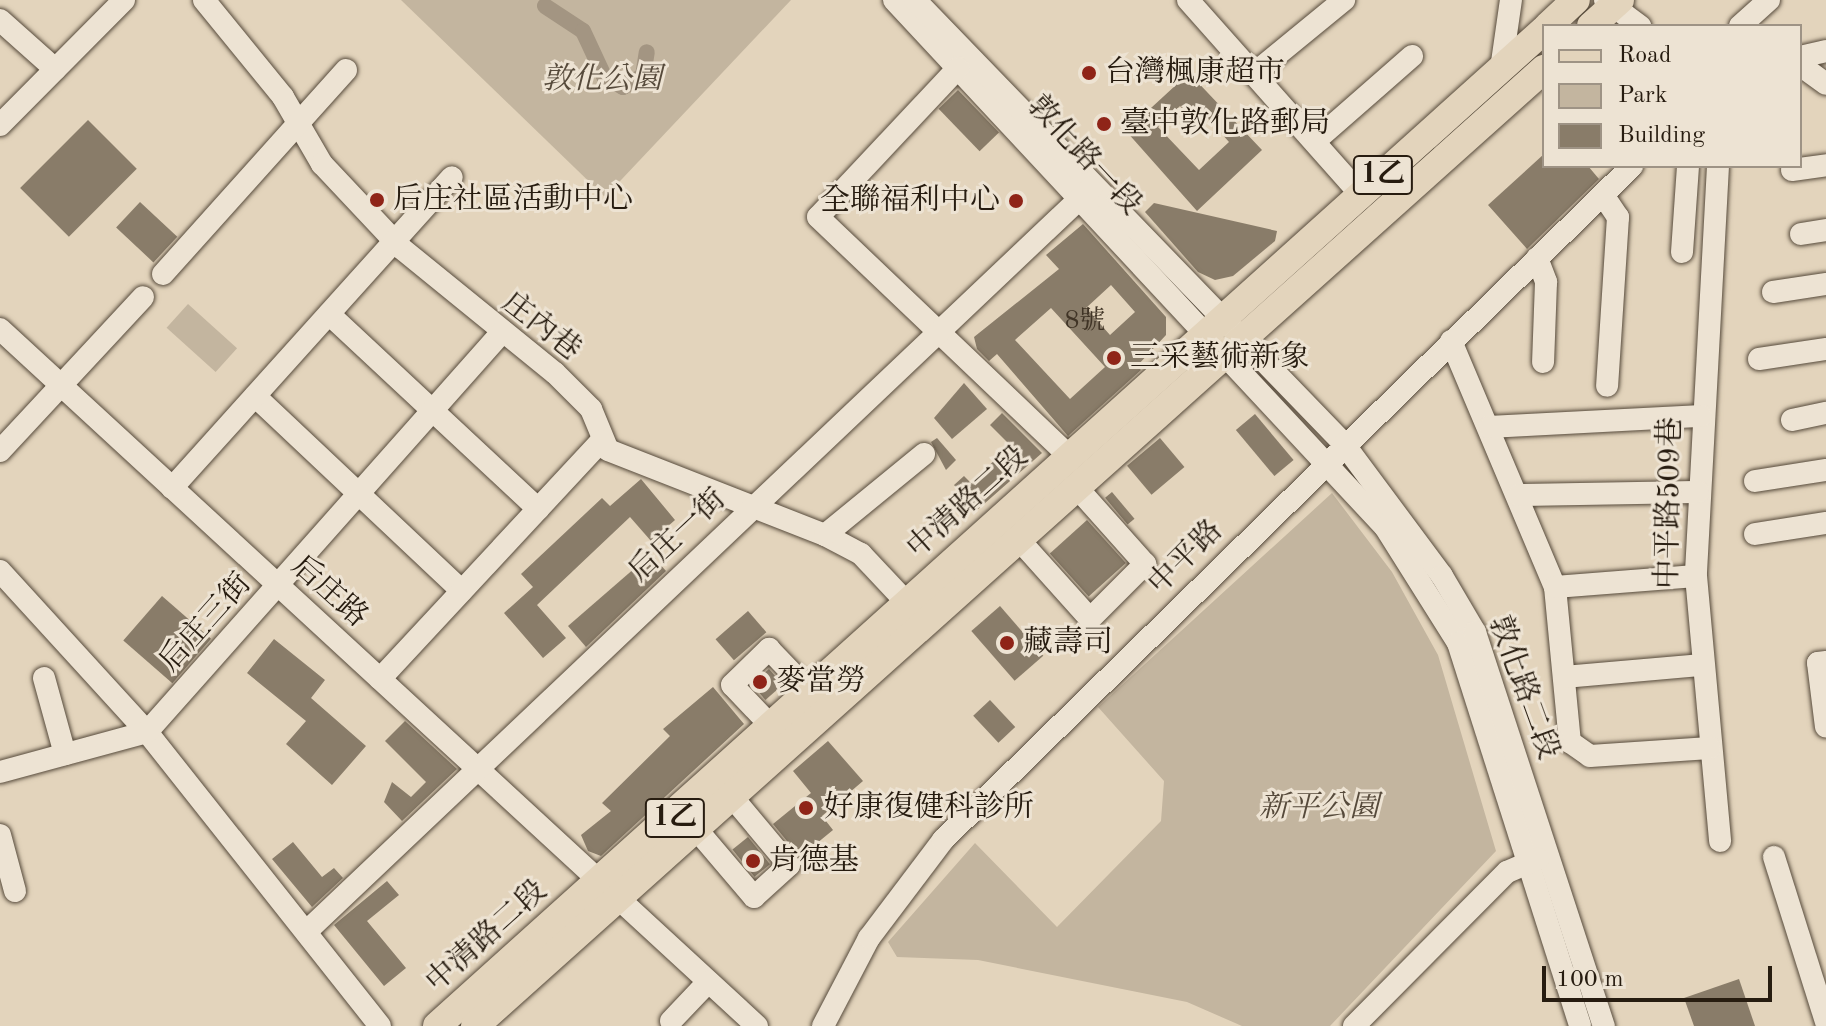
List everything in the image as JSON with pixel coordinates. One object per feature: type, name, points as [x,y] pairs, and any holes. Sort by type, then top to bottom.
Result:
[{"type":"main road","name":"中清路二段","points":[[1550,24],[1576,0]]},
{"type":"main road","points":[[1593,24],[1614,1]]},
{"type":"main road","name":"中清路二段","points":[[475,1026],[773,728],[1542,32]]},
{"type":"main road","name":"中清路二段","points":[[437,1026],[609,891],[697,830],[1542,71]]},
{"type":"street","points":[[0,125],[124,0]]},
{"type":"street","name":"庄內巷","points":[[204,0],[283,97],[295,126],[395,240],[591,409],[601,441]]},
{"type":"street","name":"敦化路一段","points":[[894,0],[958,68],[1087,191]]},
{"type":"street","name":"敦化路一段","points":[[915,0],[1087,191],[1237,348]]},
{"type":"street","points":[[1188,0],[1256,72],[1361,195]]},
{"type":"street","points":[[1256,72],[1344,0]]},
{"type":"street","points":[[1501,69],[1511,0]]},
{"type":"street","points":[[1742,24],[1769,0]]},
{"type":"street","points":[[1614,1],[1638,24]]},
{"type":"street","points":[[0,20],[55,69]]},
{"type":"street","points":[[1802,57],[1826,51]]},
{"type":"street","points":[[1315,141],[1412,56]]},
{"type":"street","points":[[1802,66],[1826,84]]},
{"type":"street","points":[[958,68],[818,217],[1070,457]]},
{"type":"street","points":[[163,274],[346,70]]},
{"type":"street","points":[[1792,170],[1826,165]]},
{"type":"street","name":"中平路","points":[[823,1026],[869,938],[943,840],[1336,452],[1630,168]]},
{"type":"street","points":[[1682,252],[1688,168]]},
{"type":"street","name":"中平路509巷","points":[[1718,168],[1701,416],[1696,576],[1720,841]]},
{"type":"street","points":[[172,488],[452,177]]},
{"type":"street","name":"后庄一街","points":[[306,932],[1087,191]]},
{"type":"street","points":[[1603,195],[1618,217],[1607,386]]},
{"type":"street","points":[[1801,234],[1826,230]]},
{"type":"street","points":[[1537,258],[1546,282],[1543,362]]},
{"type":"street","points":[[1773,292],[1826,284]]},
{"type":"street","points":[[0,450],[143,297]]},
{"type":"street","points":[[329,314],[538,509]]},
{"type":"street","name":"后庄路","points":[[0,329],[757,1026]]},
{"type":"street","name":"后庄三街","points":[[147,732],[279,588],[503,331]]},
{"type":"street","points":[[1451,341],[1519,495],[1555,587],[1570,742],[1590,756],[1710,748]]},
{"type":"street","name":"敦化路二段","points":[[1237,348],[1336,452],[1458,643],[1537,859],[1604,1026]]},
{"type":"street","points":[[1759,359],[1826,349]]},
{"type":"street","points":[[255,396],[462,591]]},
{"type":"street","points":[[1792,420],[1826,413]]},
{"type":"street","points":[[1490,427],[1701,416]]},
{"type":"street","points":[[380,679],[601,441],[635,467],[756,504],[861,554],[908,604]]},
{"type":"street","points":[[825,535],[924,454]]},
{"type":"street","points":[[1755,481],[1826,470]]},
{"type":"street","points":[[1021,542],[1090,619],[1145,564],[1079,490]]},
{"type":"street","points":[[1519,495],[1698,492]]},
{"type":"street","points":[[1755,534],[1826,523]]},
{"type":"street","points":[[0,571],[147,732],[380,1026]]},
{"type":"street","points":[[1555,587],[1696,576]]},
{"type":"street","points":[[773,728],[732,685],[769,649],[811,693]]},
{"type":"street","points":[[1826,662],[1818,663],[1826,727]]},
{"type":"street","points":[[1564,677],[1702,665]]},
{"type":"street","points":[[44,678],[65,754]]},
{"type":"street","points":[[0,772],[147,732]]},
{"type":"street","points":[[697,830],[754,897],[789,865],[733,798]]},
{"type":"street","points":[[0,835],[15,891]]},
{"type":"street","points":[[1774,857],[1826,1022]]},
{"type":"street","points":[[1354,1026],[1507,872],[1537,859]]},
{"type":"street","name":"敦化路二段","points":[[1537,859],[1580,1026]]},
{"type":"street","points":[[671,1021],[708,982]]},
{"type":"green space","name":"敦化公園","points":[[401,0],[791,0],[605,197]]},
{"type":"green space","points":[[188,304],[237,348],[216,372],[167,328]]},
{"type":"green space","name":"新平公園","points":[[1332,493],[1392,572],[1438,655],[1496,851],[1330,1026],[1242,1026],[1187,1002],[978,960],[897,957],[888,942],[975,843],[1057,927],[1161,821],[1164,781],[1098,707]]},
{"type":"building","points":[[1189,73],[1262,150],[1197,211],[1126,131]],"holes":[[[1180,106],[1195,122],[1204,114],[1229,142],[1199,170],[1158,127]]]},
{"type":"building","points":[[958,90],[999,132],[980,151],[939,109]]},
{"type":"building","points":[[88,120],[137,169],[69,237],[20,188]]},
{"type":"building","points":[[1542,156],[1542,168],[1590,168],[1599,179],[1527,249],[1488,205]]},
{"type":"building","points":[[140,202],[177,237],[153,262],[116,228]]},
{"type":"building","points":[[1154,203],[1277,231],[1275,241],[1233,276],[1215,280],[1198,272],[1145,212]]},
{"type":"building","points":[[1083,224],[1166,317],[1166,335],[1137,366],[1141,370],[1068,436],[997,354],[989,361],[977,349],[974,337],[1059,269],[1046,255]],"holes":[[[1111,285],[1135,312],[1110,335],[1086,308]],[[1051,308],[1105,367],[1070,399],[1015,340]]]},
{"type":"building","points":[[964,383],[987,409],[952,439],[934,418]]},
{"type":"building","points":[[1002,413],[1042,453],[976,511],[954,485],[964,476],[971,483],[1010,445],[990,425]]},
{"type":"building","points":[[1255,414],[1294,460],[1274,476],[1236,430]]},
{"type":"building","points":[[937,438],[956,460],[946,470],[931,442]]},
{"type":"building","points":[[1160,438],[1184,467],[1151,495],[1127,466]]},
{"type":"building","points":[[641,479],[675,520],[651,541],[630,517],[537,605],[566,638],[543,658],[504,613],[533,587],[521,574],[602,498],[610,506]]},
{"type":"building","points":[[1112,492],[1134,519],[1128,525],[1105,498]]},
{"type":"building","points":[[1087,520],[1126,563],[1089,597],[1050,553]]},
{"type":"building","points":[[651,554],[666,571],[586,647],[568,626]]},
{"type":"building","points":[[162,596],[211,639],[172,683],[123,641]]},
{"type":"building","name":"藏壽司","points":[[1000,606],[1043,656],[1015,681],[971,631]]},
{"type":"building","points":[[748,611],[766,632],[734,660],[716,639]]},
{"type":"building","points":[[274,639],[325,680],[311,698],[366,746],[332,785],[286,744],[306,721],[247,673]]},
{"type":"building","points":[[769,669],[783,685],[765,700],[752,684]]},
{"type":"building","points":[[713,687],[744,724],[601,856],[588,851],[581,835],[611,811],[602,803],[670,736],[663,729]]},
{"type":"building","points":[[990,700],[1015,727],[998,743],[973,716]]},
{"type":"building","points":[[405,721],[457,769],[402,821],[384,802],[392,782],[411,797],[426,782],[385,741]]},
{"type":"building","points":[[828,741],[863,781],[822,816],[833,830],[800,857],[773,824],[811,793],[793,771]]},
{"type":"building","points":[[748,837],[770,864],[754,877],[732,850]]},
{"type":"building","points":[[293,842],[322,877],[334,868],[343,878],[312,907],[272,859]]},
{"type":"building","points":[[387,881],[399,895],[367,921],[406,968],[384,986],[334,925]]},
{"type":"building","points":[[1739,979],[1755,1026],[1694,1026],[1684,998]]},
{"type":"waterway","points":[[545,6],[583,31],[604,76],[623,87],[643,76],[647,52]]},
{"type":"place","name":"台灣楓康超市","points":[[1089,73]]},
{"type":"place","name":"臺中敦化路郵局","points":[[1104,124]]},
{"type":"place","name":"后庄社區活動中心","points":[[377,200]]},
{"type":"place","name":"全聯福利中心","points":[[1016,201]]},
{"type":"place","name":"三采藝術新象","points":[[1114,358]]},
{"type":"place","name":"藏壽司","points":[[1007,643]]},
{"type":"place","name":"麥當勞","points":[[760,682]]},
{"type":"place","name":"好康復健科診所","points":[[806,808]]},
{"type":"place","name":"肯德基","points":[[753,861]]}]
